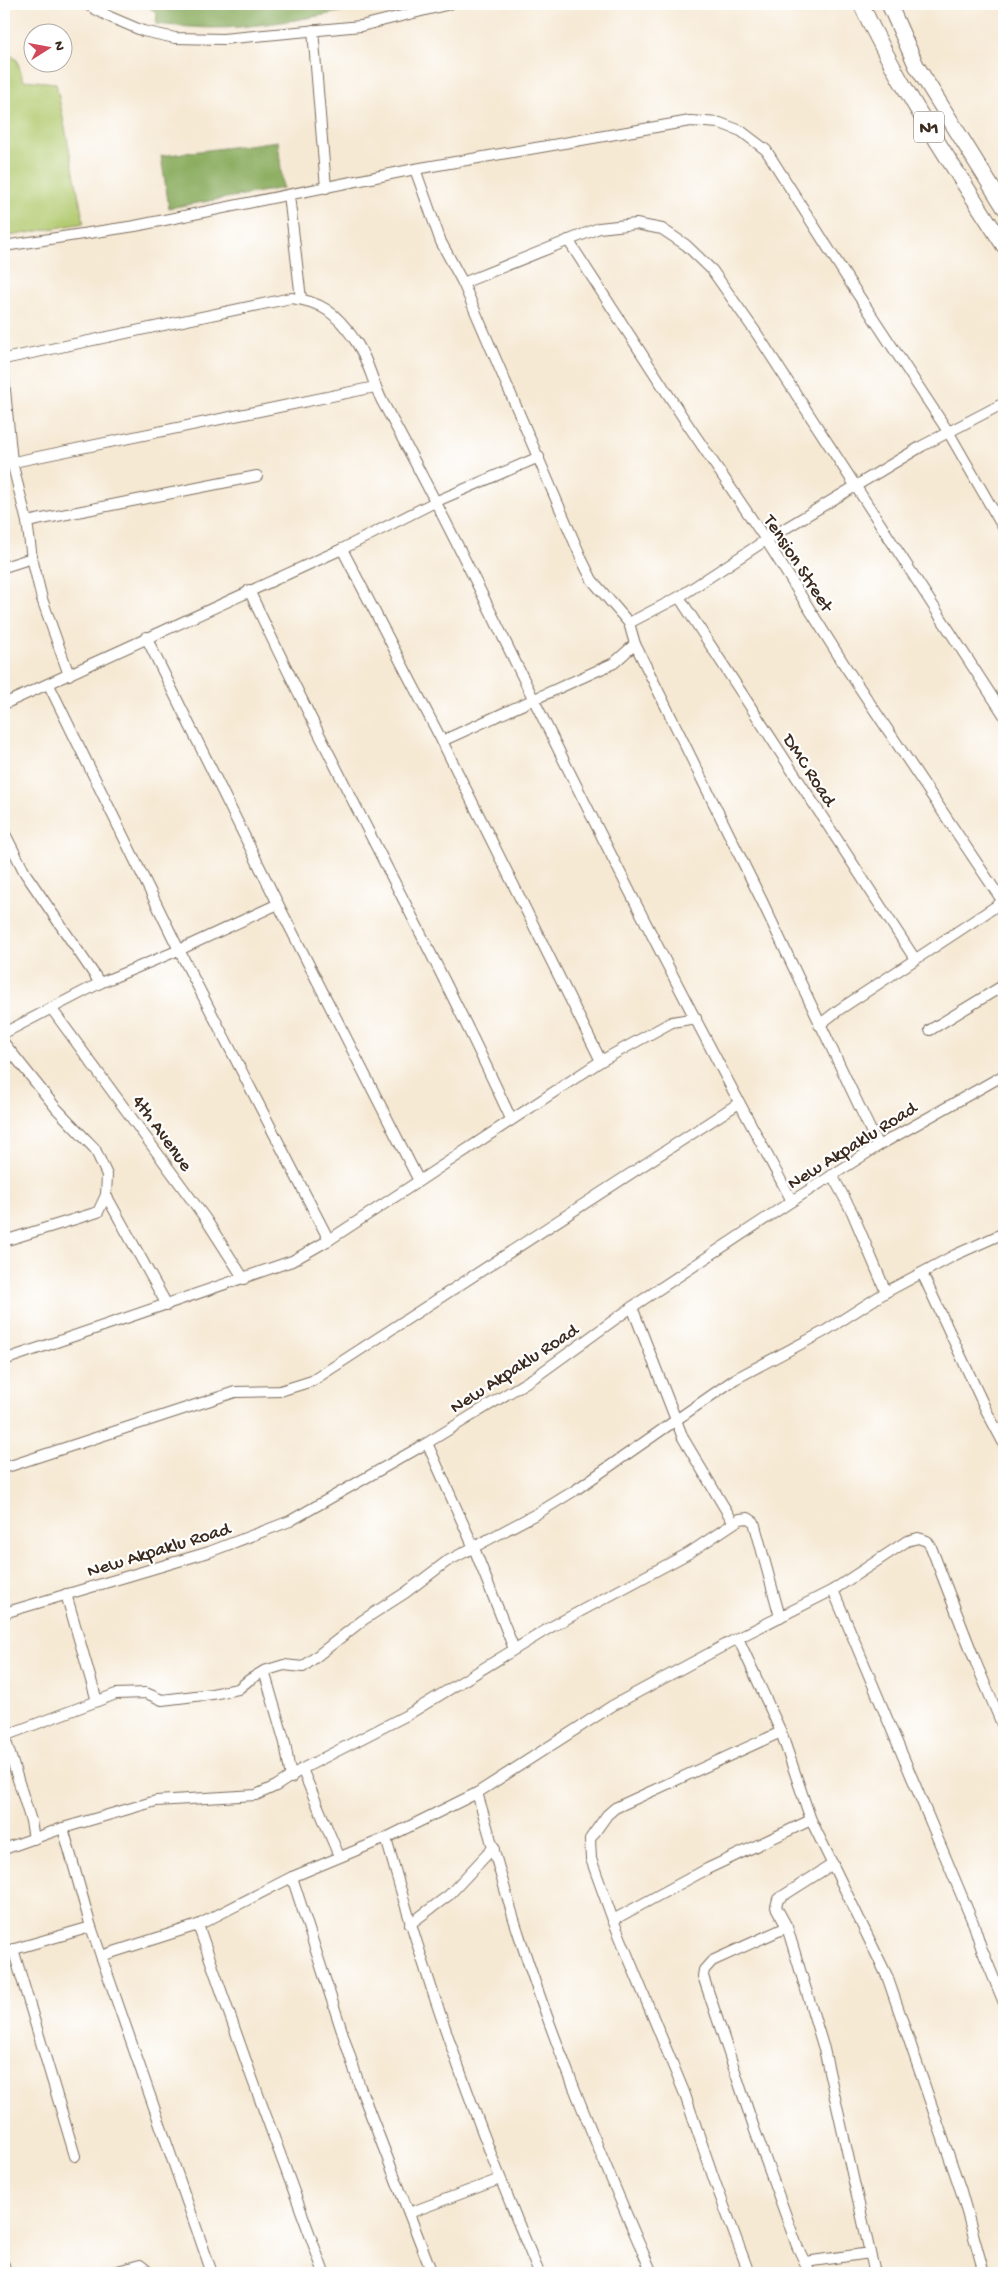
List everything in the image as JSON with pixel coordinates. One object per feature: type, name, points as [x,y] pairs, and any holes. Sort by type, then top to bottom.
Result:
[{"type":"highway","name":"N1","points":[[861,4],[894,70],[1004,246]]},
{"type":"highway","name":"N1","points":[[889,4],[916,65],[1004,207]]},
{"type":"highway","points":[[938,141],[956,131]]},
{"type":"street","points":[[86,4],[110,17],[143,30],[176,38],[223,38],[285,34],[361,26],[438,5],[450,4]]},
{"type":"street","points":[[313,30],[326,188]]},
{"type":"street","points":[[4,246],[135,226],[415,169],[690,121],[720,123],[741,131],[766,150],[849,282],[949,433],[1004,529]]},
{"type":"street","points":[[415,169],[441,242],[463,283],[592,580],[629,624],[635,644],[758,892],[819,1025],[878,1146]]},
{"type":"street","points":[[289,195],[300,299]]},
{"type":"street","points":[[463,283],[599,228],[636,224],[662,229],[686,245],[712,270],[757,334],[1004,715]]},
{"type":"street","name":"Tension Street","points":[[568,240],[684,419],[766,540],[848,669],[1004,902]]},
{"type":"street","points":[[4,358],[291,298],[315,302],[337,317],[356,341],[375,387],[437,501],[533,698],[739,1103],[792,1201]]},
{"type":"street","points":[[4,380],[8,463],[26,522],[42,599],[69,675]]},
{"type":"street","points":[[8,463],[58,451],[375,387]]},
{"type":"street","points":[[629,624],[680,596],[766,540],[857,487],[922,446],[1004,403]]},
{"type":"street","points":[[4,704],[69,675],[146,637],[342,549],[437,501],[539,457]]},
{"type":"street","points":[[26,522],[257,476]]},
{"type":"street","points":[[342,549],[442,741],[601,1061]]},
{"type":"street","points":[[4,567],[32,558]]},
{"type":"street","points":[[249,590],[295,689],[441,971],[512,1119]]},
{"type":"street","name":"DMC Road","points":[[680,596],[915,959]]},
{"type":"street","points":[[146,637],[278,904],[420,1181]]},
{"type":"street","points":[[442,741],[533,698],[614,663],[635,644]]},
{"type":"street","points":[[49,684],[179,950],[329,1240]]},
{"type":"street","points":[[4,832],[25,873],[100,983]]},
{"type":"street","points":[[819,1025],[840,1008],[1004,902]]},
{"type":"street","points":[[4,1033],[100,983],[179,950],[278,904]]},
{"type":"street","points":[[930,1030],[1004,985]]},
{"type":"street","name":"4th Avenue","points":[[52,1008],[205,1218],[244,1279]]},
{"type":"street","points":[[4,1360],[292,1261],[329,1240],[601,1061],[672,1022],[696,1018]]},
{"type":"street","points":[[4,1043],[56,1108],[95,1149],[107,1174],[106,1195],[98,1212],[4,1241]]},
{"type":"street","name":"New Akpaklu Road","points":[[4,1613],[209,1552],[290,1521],[427,1443],[568,1355],[632,1308],[878,1146],[1004,1075]]},
{"type":"street","points":[[4,1468],[234,1392],[280,1391],[312,1380],[739,1103]]},
{"type":"street","points":[[832,1175],[852,1212],[886,1292]]},
{"type":"street","points":[[106,1195],[167,1305]]},
{"type":"street","points":[[34,1839],[31,1821],[4,1735],[116,1694],[146,1693],[162,1700],[212,1694],[238,1689],[264,1671],[284,1665],[302,1667],[446,1562],[577,1489],[735,1379],[825,1331],[886,1292],[1004,1233]]},
{"type":"street","points":[[922,1273],[986,1410],[1004,1444]]},
{"type":"street","points":[[632,1308],[678,1420],[683,1438],[733,1522]]},
{"type":"street","points":[[427,1443],[474,1548],[514,1649]]},
{"type":"street","points":[[4,1849],[63,1828],[156,1802],[256,1795],[408,1714],[584,1608],[689,1553],[740,1519],[748,1518],[754,1522],[780,1617]]},
{"type":"street","points":[[101,1956],[198,1925],[292,1877],[386,1838],[477,1793],[612,1706],[738,1638],[834,1590],[907,1541],[918,1538],[927,1541],[931,1547],[1004,1729]]},
{"type":"street","points":[[834,1590],[971,1916],[981,1947],[1004,2003]]},
{"type":"street","points":[[66,1594],[97,1701]]},
{"type":"street","points":[[738,1638],[782,1732],[811,1820],[887,1976],[961,2191],[984,2273]]},
{"type":"street","points":[[264,1671],[284,1743],[291,1778]]},
{"type":"street","points":[[749,2273],[684,2092],[613,1920],[591,1859],[590,1839],[607,1815],[615,1808],[782,1732]]},
{"type":"street","points":[[302,1769],[339,1856]]},
{"type":"street","points":[[477,1793],[520,1938],[571,2078],[615,2190],[652,2273]]},
{"type":"street","points":[[613,1920],[707,1869],[811,1820]]},
{"type":"street","points":[[63,1828],[91,1927],[212,2273]]},
{"type":"street","points":[[386,1838],[410,1924],[453,2056],[500,2179],[539,2273]]},
{"type":"street","points":[[410,1924],[449,1895],[494,1847]]},
{"type":"street","points":[[833,1864],[778,1899],[776,1907],[787,1927],[824,2049],[874,2273]]},
{"type":"street","points":[[292,1877],[360,2087],[432,2273]]},
{"type":"street","points":[[198,1925],[324,2273]]},
{"type":"street","points":[[75,2156],[8,1951],[91,1927]]},
{"type":"street","points":[[787,1927],[712,1961],[704,1970],[703,1976],[754,2128],[804,2262],[810,2273]]},
{"type":"street","points":[[409,2213],[500,2179]]},
{"type":"street","points":[[804,2262],[870,2252]]},
{"type":"street","points":[[110,2273],[140,2265],[150,2273]]},
{"type":"street","points":[[4,2266],[6,2273]]},
{"type":"green space","points":[[144,4],[378,4],[281,22],[214,28],[156,24],[157,13]]},
{"type":"green space","points":[[4,50],[17,60],[23,80],[56,83],[84,223],[4,237]]},
{"type":"green space","points":[[278,141],[283,188],[169,208],[161,156]]}]
